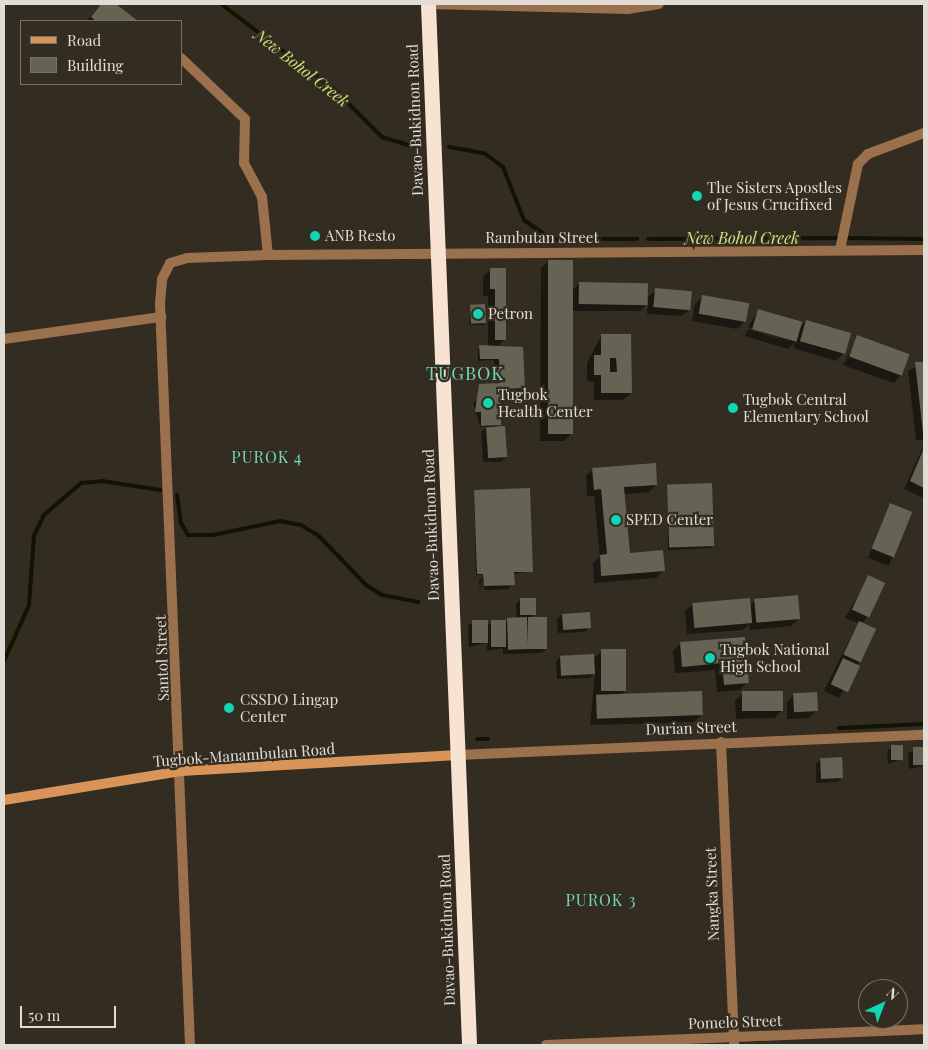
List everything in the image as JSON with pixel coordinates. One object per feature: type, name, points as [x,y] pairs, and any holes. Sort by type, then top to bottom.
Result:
[{"type":"highway","name":"Davao-Bukidnon Road","points":[[428,4],[469,1045]]},
{"type":"street","points":[[428,4],[628,9],[659,4]]},
{"type":"street","points":[[182,59],[245,119],[244,163],[262,197],[268,255]]},
{"type":"street","points":[[840,250],[858,164],[868,154],[924,133]]},
{"type":"street","name":"Rambutan Street","points":[[166,270],[177,259],[268,255],[924,250]]},
{"type":"street","name":"Santol Street","points":[[166,270],[161,317],[181,771],[190,1045]]},
{"type":"street","points":[[4,339],[161,317]]},
{"type":"street","name":"Durian Street","points":[[458,755],[721,742],[924,735]]},
{"type":"street","name":"Nangka Street","points":[[721,742],[734,1041]]},
{"type":"street","name":"Tugbok-Manambulan Road","points":[[4,800],[181,771],[458,755]]},
{"type":"street","name":"Pomelo Street","points":[[546,1045],[734,1041],[924,1029]]},
{"type":"building","points":[[101,4],[116,4],[137,20],[95,20],[91,17]]},
{"type":"building","points":[[548,260],[573,260],[573,434],[548,434]]},
{"type":"building","points":[[490,268],[506,268],[506,340],[495,340],[495,289],[490,289]]},
{"type":"building","points":[[579,282],[648,283],[648,305],[579,304]]},
{"type":"building","points":[[655,288],[692,291],[690,310],[653,307]]},
{"type":"building","points":[[702,295],[749,303],[746,322],[699,314]]},
{"type":"building","name":"Petron","points":[[485,304],[486,323],[471,324],[470,305]]},
{"type":"building","points":[[758,309],[802,322],[796,342],[752,329]]},
{"type":"building","points":[[806,320],[851,333],[845,354],[800,341]]},
{"type":"building","points":[[601,334],[631,334],[632,393],[601,393],[601,375],[594,375],[594,355],[601,355]],"holes":[[[610,358],[616,358],[617,372],[610,372]]]},
{"type":"building","points":[[857,335],[910,354],[902,376],[849,357]]},
{"type":"building","points":[[479,345],[523,347],[525,388],[500,389],[501,425],[481,426],[481,412],[475,412],[479,384],[500,383],[499,359],[480,359]]},
{"type":"building","points":[[915,362],[924,362],[924,433],[923,433]]},
{"type":"building","points":[[505,426],[507,457],[488,458],[486,427]]},
{"type":"building","points":[[924,448],[924,488],[910,481]]},
{"type":"building","name":"SPED Center","points":[[656,463],[657,485],[624,487],[630,553],[663,550],[665,571],[601,576],[600,555],[607,554],[601,489],[594,490],[592,468]]},
{"type":"building","points":[[712,483],[714,546],[669,548],[667,485]]},
{"type":"building","points":[[530,488],[533,572],[514,572],[515,585],[484,586],[483,574],[477,574],[474,490]]},
{"type":"building","points":[[890,503],[912,512],[894,557],[872,548]]},
{"type":"building","points":[[868,575],[885,583],[869,617],[852,609]]},
{"type":"building","points":[[798,595],[800,619],[756,623],[754,599]]},
{"type":"building","points":[[520,598],[536,598],[536,615],[520,615]]},
{"type":"building","points":[[750,598],[752,623],[694,628],[692,603]]},
{"type":"building","points":[[590,612],[591,628],[563,630],[562,614]]},
{"type":"building","points":[[527,617],[528,649],[508,650],[507,618]]},
{"type":"building","points":[[527,617],[528,649],[508,650],[507,618]]},
{"type":"building","points":[[472,620],[488,620],[488,643],[472,643]]},
{"type":"building","points":[[491,620],[506,620],[506,647],[491,647]]},
{"type":"building","points":[[859,621],[876,629],[861,663],[843,655]]},
{"type":"building","points":[[745,637],[749,683],[724,685],[722,663],[682,667],[680,642]]},
{"type":"building","points":[[601,649],[626,649],[626,691],[601,691]]},
{"type":"building","points":[[594,654],[595,674],[561,676],[560,656]]},
{"type":"building","points":[[843,658],[860,666],[848,692],[831,684]]},
{"type":"building","points":[[702,691],[703,715],[597,719],[596,695]]},
{"type":"building","points":[[742,691],[783,691],[783,711],[742,711]]},
{"type":"building","points":[[817,692],[818,711],[794,712],[793,693]]},
{"type":"building","points":[[891,745],[903,745],[903,760],[891,760]]},
{"type":"building","points":[[913,747],[924,747],[924,765],[913,765]]},
{"type":"building","points":[[842,757],[843,778],[821,779],[820,758]]},
{"type":"waterway","name":"New Bohol Creek","points":[[221,4],[336,91],[382,137],[408,145]]},
{"type":"waterway","name":"New Bohol Creek","points":[[449,147],[484,153],[503,167],[524,220],[551,239],[637,239]]},
{"type":"waterway","name":"New Bohol Creek","points":[[648,239],[836,238]]},
{"type":"waterway","name":"New Bohol Creek","points":[[846,238],[924,239]]},
{"type":"waterway","points":[[4,661],[29,605],[34,536],[44,515],[81,483],[102,481],[160,490]]},
{"type":"waterway","points":[[177,495],[181,523],[188,535],[213,535],[280,521],[301,525],[320,537],[366,585],[382,595],[418,602]]},
{"type":"waterway","points":[[839,728],[924,724]]},
{"type":"waterway","points":[[477,739],[488,739]]},
{"type":"place","name":"The Sisters Apostles of Jesus Crucifixed","points":[[697,196]]},
{"type":"place","name":"ANB Resto","points":[[315,236]]},
{"type":"place","name":"Petron","points":[[478,314]]},
{"type":"place","name":"Tugbok Health Center","points":[[488,403]]},
{"type":"place","name":"Tugbok Central Elementary School","points":[[733,408]]},
{"type":"place","name":"SPED Center","points":[[616,520]]},
{"type":"place","name":"Tugbok National High School","points":[[710,658]]},
{"type":"place","name":"CSSDO Lingap Center","points":[[229,708]]},
{"type":"district","name":"TUGBOK","points":[[465,373]]},
{"type":"district","name":"PUROK 4","points":[[267,457]]},
{"type":"district","name":"PUROK 3","points":[[601,900]]}]
